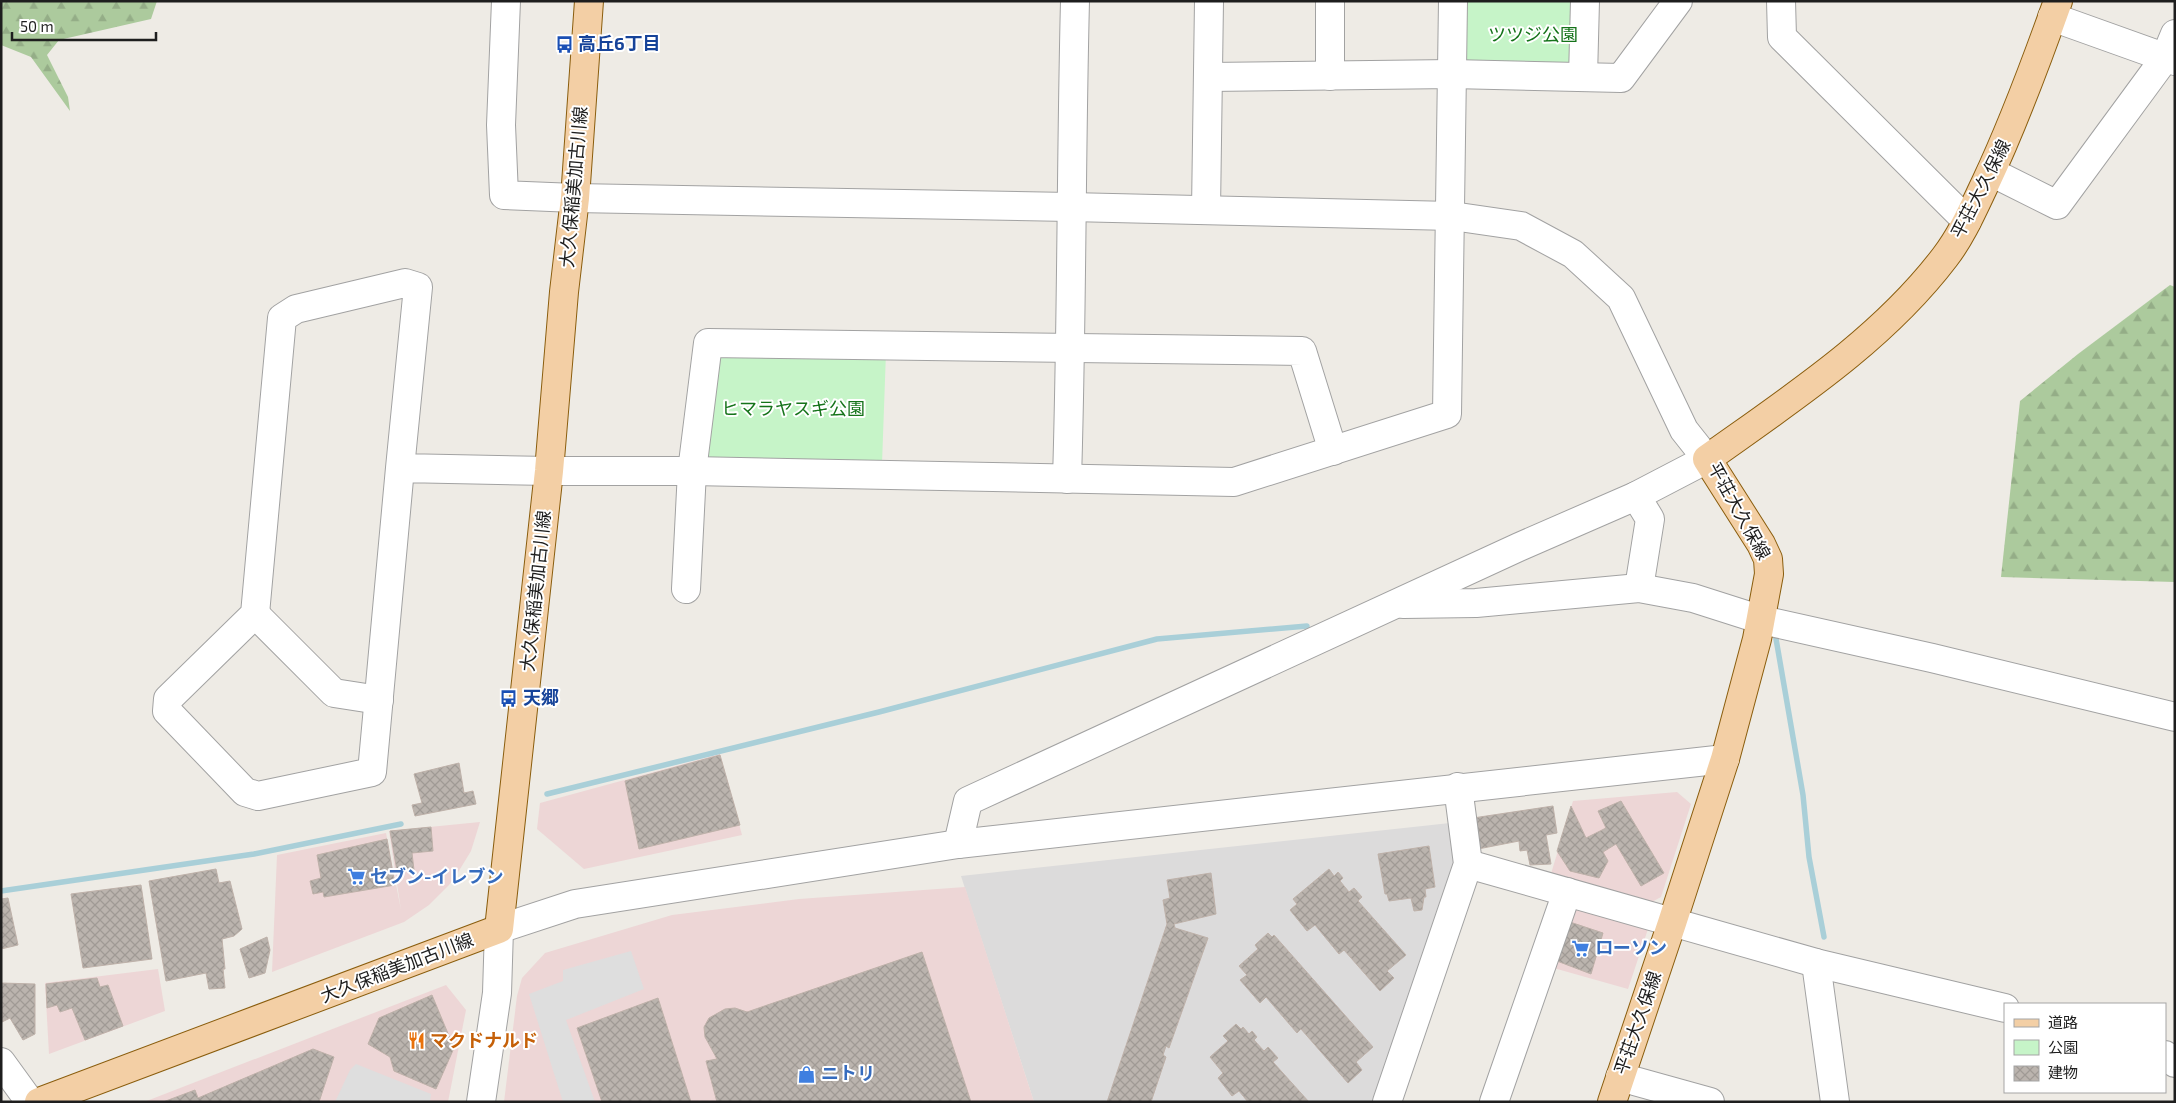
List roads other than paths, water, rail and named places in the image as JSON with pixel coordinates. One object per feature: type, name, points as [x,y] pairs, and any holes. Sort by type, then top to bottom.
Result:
[{"type":"main road","name":"大久保稲美加古川線","points":[[39,1102],[499,929],[549,471],[564,292],[575,198],[589,1]]},
{"type":"main road","name":"平荘大久保線","points":[[1616,1090],[1724,759],[1762,620],[1770,574],[1768,559],[1761,544],[1707,459],[1803,390],[1879,329],[1914,294],[1946,256],[1967,221],[2007,138],[2055,9]]},
{"type":"street","points":[[506,1],[501,125],[504,195],[575,198],[1070,206],[1452,216],[1521,226],[1573,254],[1621,298],[1684,430],[1707,459],[1636,496],[1394,604],[968,801],[958,844]]},
{"type":"street","points":[[1067,479],[1071,349],[1070,206],[1074,1]]},
{"type":"street","points":[[1206,210],[1209,1]]},
{"type":"street","points":[[1330,1],[1330,76]]},
{"type":"street","points":[[400,468],[692,471],[1234,482],[1448,414],[1454,1]]},
{"type":"street","points":[[1584,77],[1585,1]]},
{"type":"street","points":[[1208,77],[1452,74],[1621,78],[1678,1]]},
{"type":"street","points":[[1781,1],[1782,37],[1967,221]]},
{"type":"street","points":[[1991,172],[2058,205],[2172,51],[2055,9]]},
{"type":"street","points":[[405,283],[418,287],[372,772],[258,796],[245,792],[167,711],[168,699],[255,614],[282,318],[296,309],[405,283]]},
{"type":"street","points":[[686,589],[692,471],[708,343],[1302,352],[1333,451]]},
{"type":"street","points":[[1636,496],[1650,519],[1639,588]]},
{"type":"street","points":[[1394,604],[1476,603],[1639,588],[1693,598],[1762,620],[1932,658],[2175,717]]},
{"type":"street","points":[[255,614],[334,693],[379,700]]},
{"type":"street","points":[[481,1102],[496,993],[499,929],[575,904],[958,844],[1458,787],[1724,759]]},
{"type":"street","points":[[1387,1102],[1468,864],[1458,787]]},
{"type":"street","points":[[1468,864],[1816,963],[2004,1008]]},
{"type":"street","points":[[1494,1102],[1567,892]]},
{"type":"street","points":[[1816,963],[1835,1102]]},
{"type":"street","points":[[1,1062],[30,1102]]},
{"type":"street","points":[[1616,1090],[1710,1102]]},
{"type":"waterway","points":[[547,794],[879,712],[1157,639],[1307,626]]},
{"type":"waterway","points":[[1775,633],[1803,795],[1809,857],[1824,937]]},
{"type":"waterway","points":[[1,891],[254,854],[401,824]]},
{"type":"place","name":"高丘6丁目","points":[[564,44]]},
{"type":"place","name":"天郷","points":[[509,698]]},
{"type":"place","name":"セブン-イレブン","points":[[356,877]]},
{"type":"place","name":"ローソン","points":[[1581,948]]},
{"type":"place","name":"マクドナルド","points":[[416,1041]]},
{"type":"place","name":"ニトリ","points":[[807,1074]]},
{"type":"park label","name":"ツツジ公園","points":[[1533,35]]},
{"type":"park label","name":"ヒマラヤスギ公園","points":[[793,409]]}]
